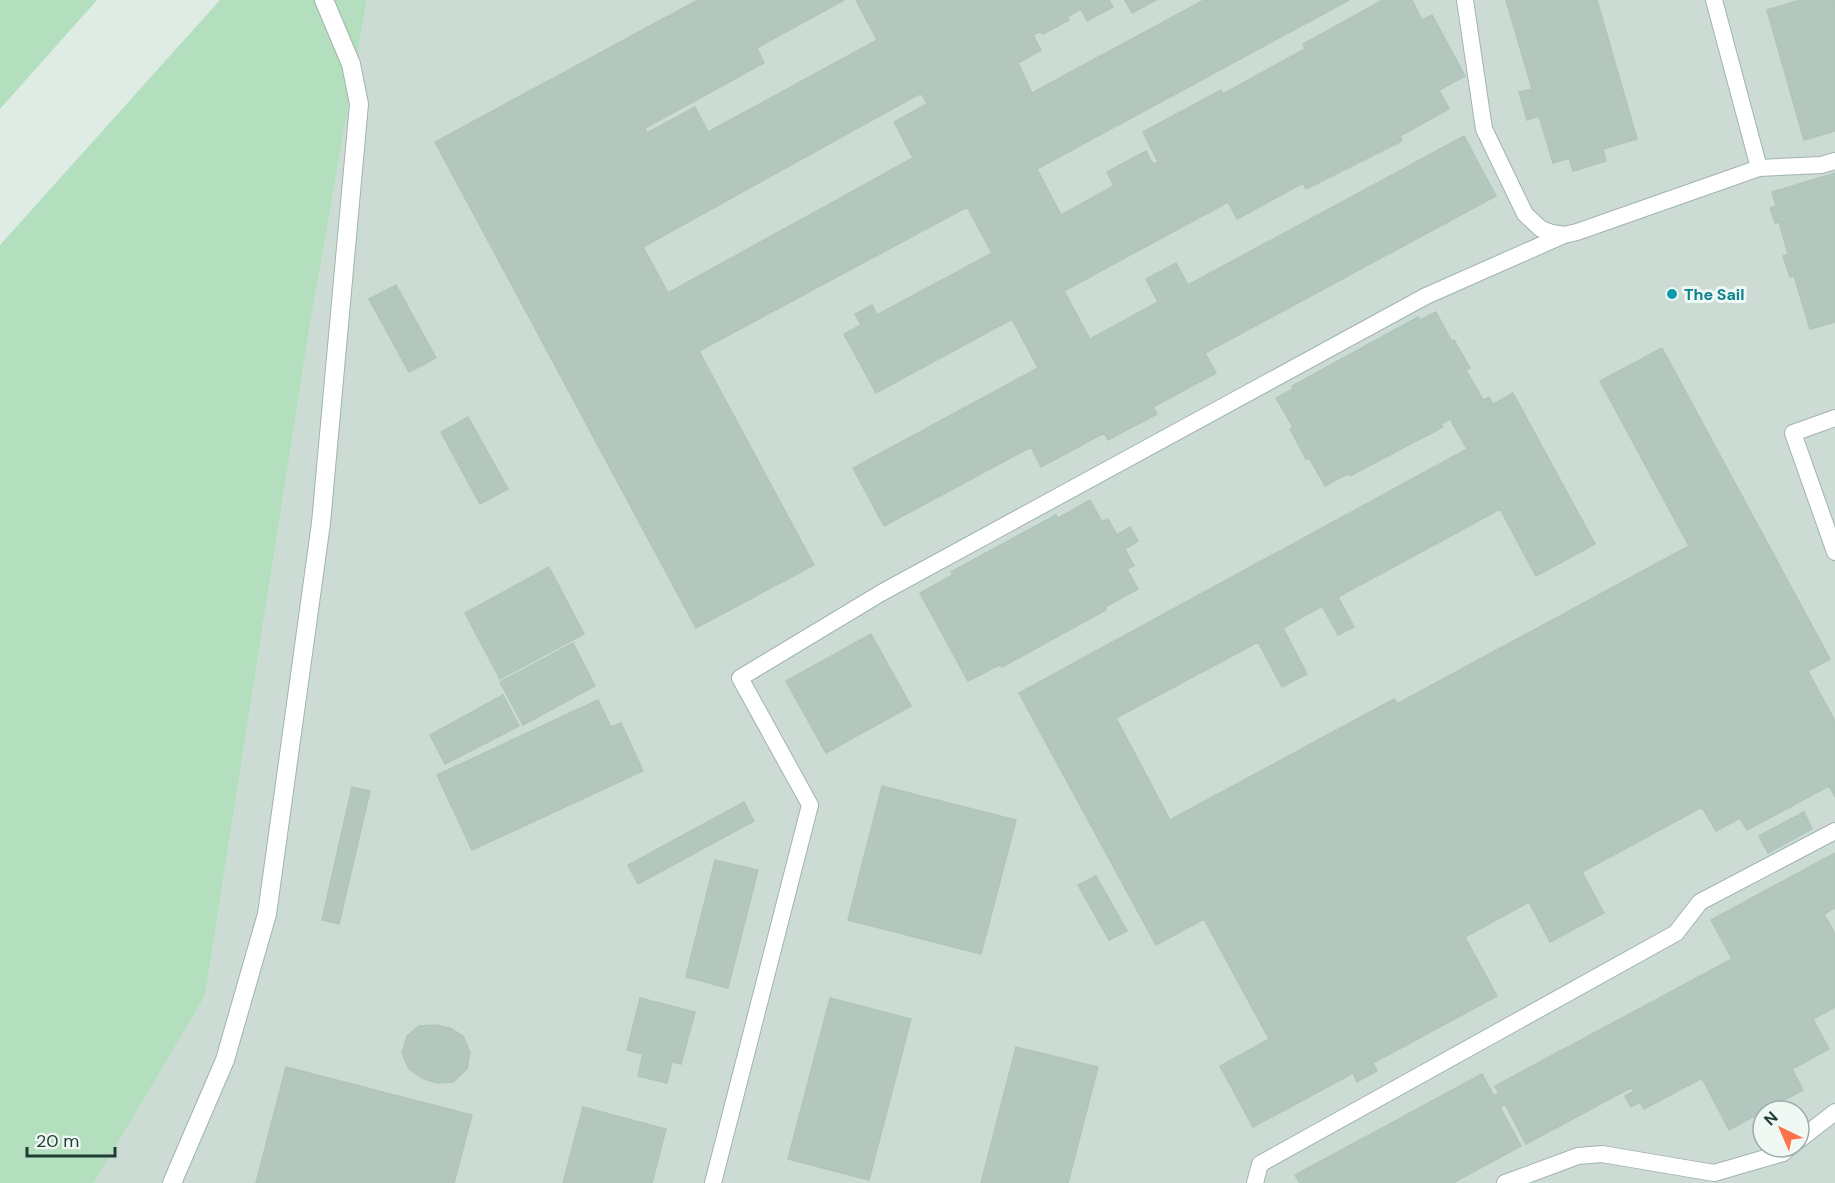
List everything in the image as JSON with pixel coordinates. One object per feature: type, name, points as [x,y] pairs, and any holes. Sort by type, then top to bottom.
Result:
[{"type":"street","points":[[172,1183],[225,1060],[267,914],[321,523],[359,104],[351,64],[324,0]]},
{"type":"lane","points":[[1465,0],[1484,129],[1525,214],[1541,229],[1564,235]]},
{"type":"lane","points":[[1714,0],[1759,168]]},
{"type":"lane","points":[[713,1183],[810,805],[740,678],[881,593],[1426,296],[1564,235],[1759,168],[1821,165],[1835,161]]},
{"type":"lane","points":[[1835,418],[1793,433],[1835,552]]},
{"type":"lane","points":[[1255,1183],[1260,1164],[1676,933],[1700,902],[1835,831]]},
{"type":"lane","points":[[1811,1131],[1835,1112]]},
{"type":"lane","points":[[1505,1183],[1578,1156],[1602,1154],[1714,1173],[1762,1159]]},
{"type":"shaded area","points":[[367,0],[1835,0],[1835,1183],[94,1183],[205,996],[309,331]]},
{"type":"green space","points":[[0,0],[97,0],[0,109]]},
{"type":"green space","points":[[220,0],[367,0],[309,331],[205,996],[94,1183],[0,1183],[0,245]]},
{"type":"building","points":[[698,0],[844,0],[757,48],[764,63],[645,128],[647,133],[695,107],[708,132],[877,40],[856,0],[1109,0],[1113,7],[1087,21],[1081,9],[1067,17],[1069,20],[1043,34],[1041,31],[1033,35],[1041,50],[1018,63],[1032,93],[1204,0],[1349,0],[1037,169],[1061,215],[1114,186],[1107,172],[1146,151],[1153,164],[1158,162],[1143,132],[1221,90],[1223,94],[1305,49],[1303,44],[1383,0],[1412,0],[1422,20],[1432,15],[1465,76],[1439,90],[1449,109],[1400,136],[1402,141],[1306,189],[1303,183],[1237,219],[1228,202],[1064,291],[1090,339],[1158,302],[1146,279],[1176,263],[1188,285],[1464,136],[1496,196],[1205,353],[1216,373],[1153,407],[1157,414],[1108,440],[1104,433],[1041,467],[1031,447],[884,526],[853,468],[1038,368],[1012,319],[876,393],[844,334],[861,325],[855,314],[872,305],[877,315],[992,253],[967,207],[699,351],[814,565],[696,628],[435,142]],"holes":[[[921,93],[927,104],[894,122],[913,158],[668,293],[643,247]]]},
{"type":"building","points":[[1125,0],[1156,0],[1132,13]]},
{"type":"building","points":[[1506,0],[1597,0],[1637,139],[1603,149],[1606,161],[1573,171],[1569,158],[1553,163],[1539,116],[1527,120],[1519,92],[1532,89]]},
{"type":"building","points":[[1800,0],[1835,0],[1835,131],[1804,140],[1767,10]]},
{"type":"building","points":[[1835,173],[1835,322],[1810,329],[1794,276],[1790,277],[1783,256],[1788,254],[1779,222],[1775,223],[1770,208],[1776,206],[1772,192]]},
{"type":"building","points":[[396,285],[436,358],[409,372],[369,299]]},
{"type":"building","points":[[1436,312],[1452,342],[1454,340],[1470,368],[1466,370],[1483,400],[1441,424],[1443,427],[1350,476],[1349,473],[1325,486],[1309,458],[1306,459],[1290,429],[1293,427],[1276,398],[1293,389],[1292,386],[1418,317],[1420,320]]},
{"type":"building","points":[[1662,348],[1830,659],[1808,671],[1835,721],[1835,797],[1829,786],[1747,830],[1740,818],[1716,831],[1702,807],[1582,872],[1604,913],[1550,942],[1529,902],[1465,937],[1497,996],[1373,1063],[1377,1071],[1357,1082],[1353,1073],[1253,1127],[1220,1066],[1269,1039],[1204,919],[1156,945],[1019,693],[1467,449],[1454,426],[1513,393],[1595,544],[1536,576],[1500,509],[1338,597],[1354,627],[1338,635],[1322,606],[1283,628],[1307,674],[1282,687],[1258,642],[1116,718],[1170,820],[1394,699],[1397,704],[1689,546],[1600,381]]},
{"type":"building","points":[[1489,397],[1493,404],[1454,426],[1450,418]]},
{"type":"building","points":[[468,417],[508,489],[480,504],[441,432]]},
{"type":"building","points":[[1090,500],[1102,522],[1108,519],[1117,535],[1130,527],[1138,541],[1125,549],[1134,566],[1127,569],[1138,589],[1105,607],[1106,610],[1002,667],[1001,664],[968,681],[920,593],[953,575],[951,572],[1056,515],[1058,518]]},
{"type":"building","points":[[549,567],[584,634],[500,679],[465,613]]},
{"type":"building","points":[[871,634],[911,706],[826,753],[786,681]]},
{"type":"building","points":[[573,643],[595,686],[523,725],[500,682]]},
{"type":"building","points":[[503,695],[519,726],[445,764],[430,735]]},
{"type":"building","points":[[598,700],[611,727],[621,723],[643,771],[472,850],[437,775]]},
{"type":"building","points":[[882,786],[1016,820],[981,954],[848,920]]},
{"type":"building","points":[[352,787],[370,791],[339,924],[322,920]]},
{"type":"building","points":[[744,802],[754,821],[638,884],[628,865]]},
{"type":"building","points":[[1804,812],[1812,829],[1768,853],[1759,836]]},
{"type":"building","points":[[1835,853],[1835,908],[1824,914],[1835,934],[1835,1007],[1813,1019],[1829,1049],[1792,1069],[1803,1090],[1786,1099],[1751,1099],[1751,1118],[1729,1130],[1702,1078],[1644,1109],[1640,1102],[1631,1107],[1625,1096],[1634,1091],[1632,1087],[1526,1144],[1505,1104],[1500,1107],[1521,1146],[1453,1183],[1300,1183],[1295,1175],[1482,1074],[1494,1096],[1499,1093],[1495,1086],[1732,959],[1711,920]]},
{"type":"building","points":[[715,860],[758,870],[728,988],[686,977]]},
{"type":"building","points":[[1096,876],[1127,931],[1109,940],[1078,885]]},
{"type":"building","points":[[640,998],[695,1012],[681,1064],[672,1062],[667,1083],[638,1076],[643,1054],[627,1050]]},
{"type":"building","points":[[830,998],[911,1019],[869,1180],[788,1159]]},
{"type":"building","points":[[436,1025],[450,1028],[463,1036],[470,1052],[467,1069],[453,1082],[437,1083],[422,1078],[409,1069],[402,1053],[407,1036],[419,1026]]},
{"type":"building","points":[[1016,1047],[1098,1067],[1068,1183],[981,1183]]},
{"type":"building","points":[[286,1067],[472,1115],[454,1183],[256,1183]]},
{"type":"building","points":[[583,1107],[666,1129],[652,1183],[563,1183]]},
{"type":"place","name":"The Sail","points":[[1672,294]]}]
